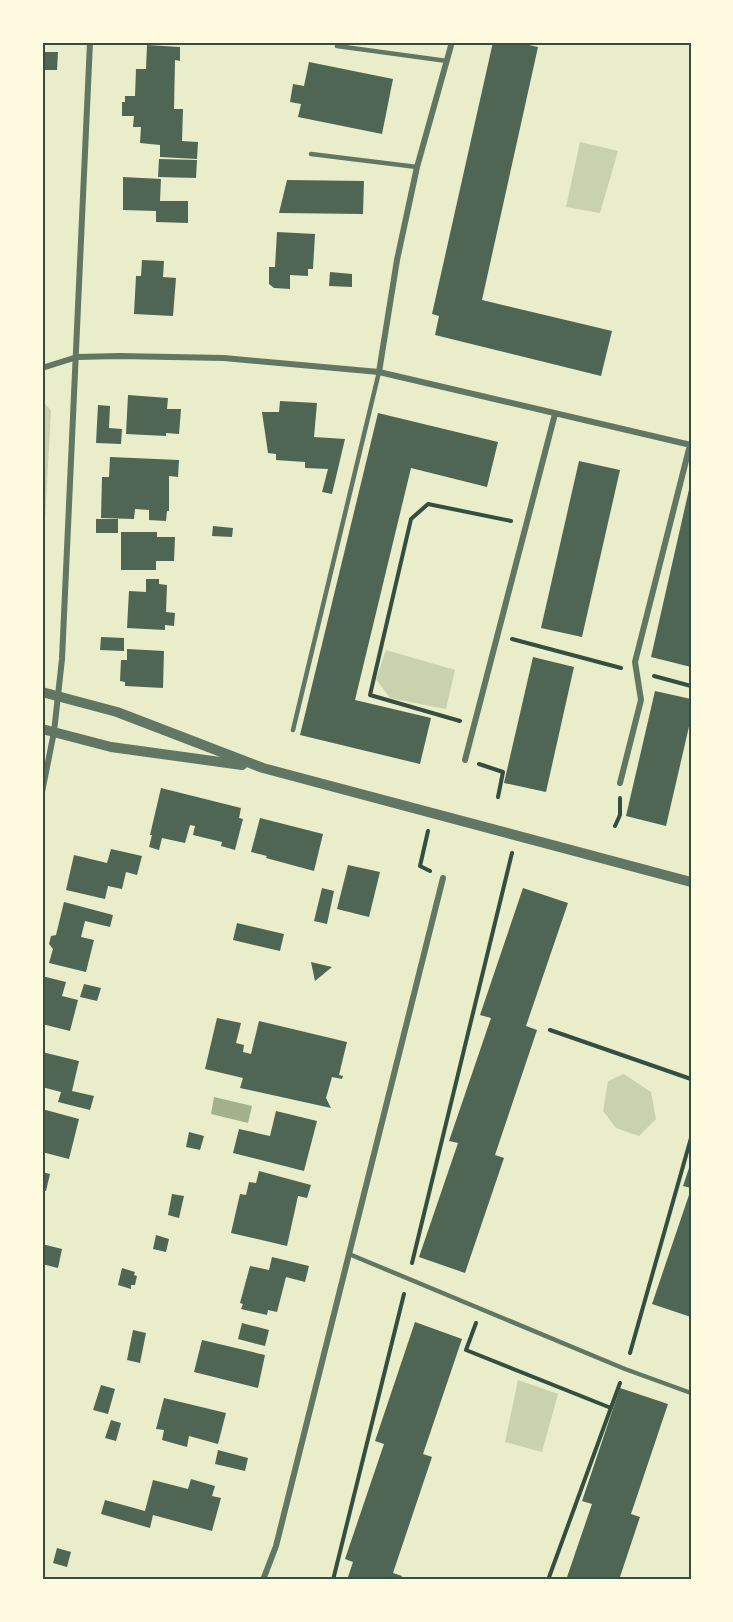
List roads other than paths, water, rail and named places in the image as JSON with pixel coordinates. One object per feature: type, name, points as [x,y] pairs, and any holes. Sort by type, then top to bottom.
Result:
[{"type":"street","points":[[42,792],[54,732],[63,649],[90,42]]},
{"type":"street","points":[[379,372],[397,260],[417,167],[452,42]]},
{"type":"street","points":[[42,368],[77,357],[224,358],[379,372],[555,414],[691,443],[634,662],[641,700],[620,783]]},
{"type":"street","points":[[465,760],[555,414]]},
{"type":"street","points":[[42,692],[117,712],[263,768],[691,882]]},
{"type":"street","points":[[42,729],[111,747],[263,768]]},
{"type":"street","points":[[263,1580],[276,1546],[443,878]]},
{"type":"lane","points":[[337,46],[447,61]]},
{"type":"lane","points":[[311,154],[417,167]]},
{"type":"lane","points":[[293,730],[379,372]]},
{"type":"lane","points":[[349,1254],[625,1369],[691,1393]]}]
